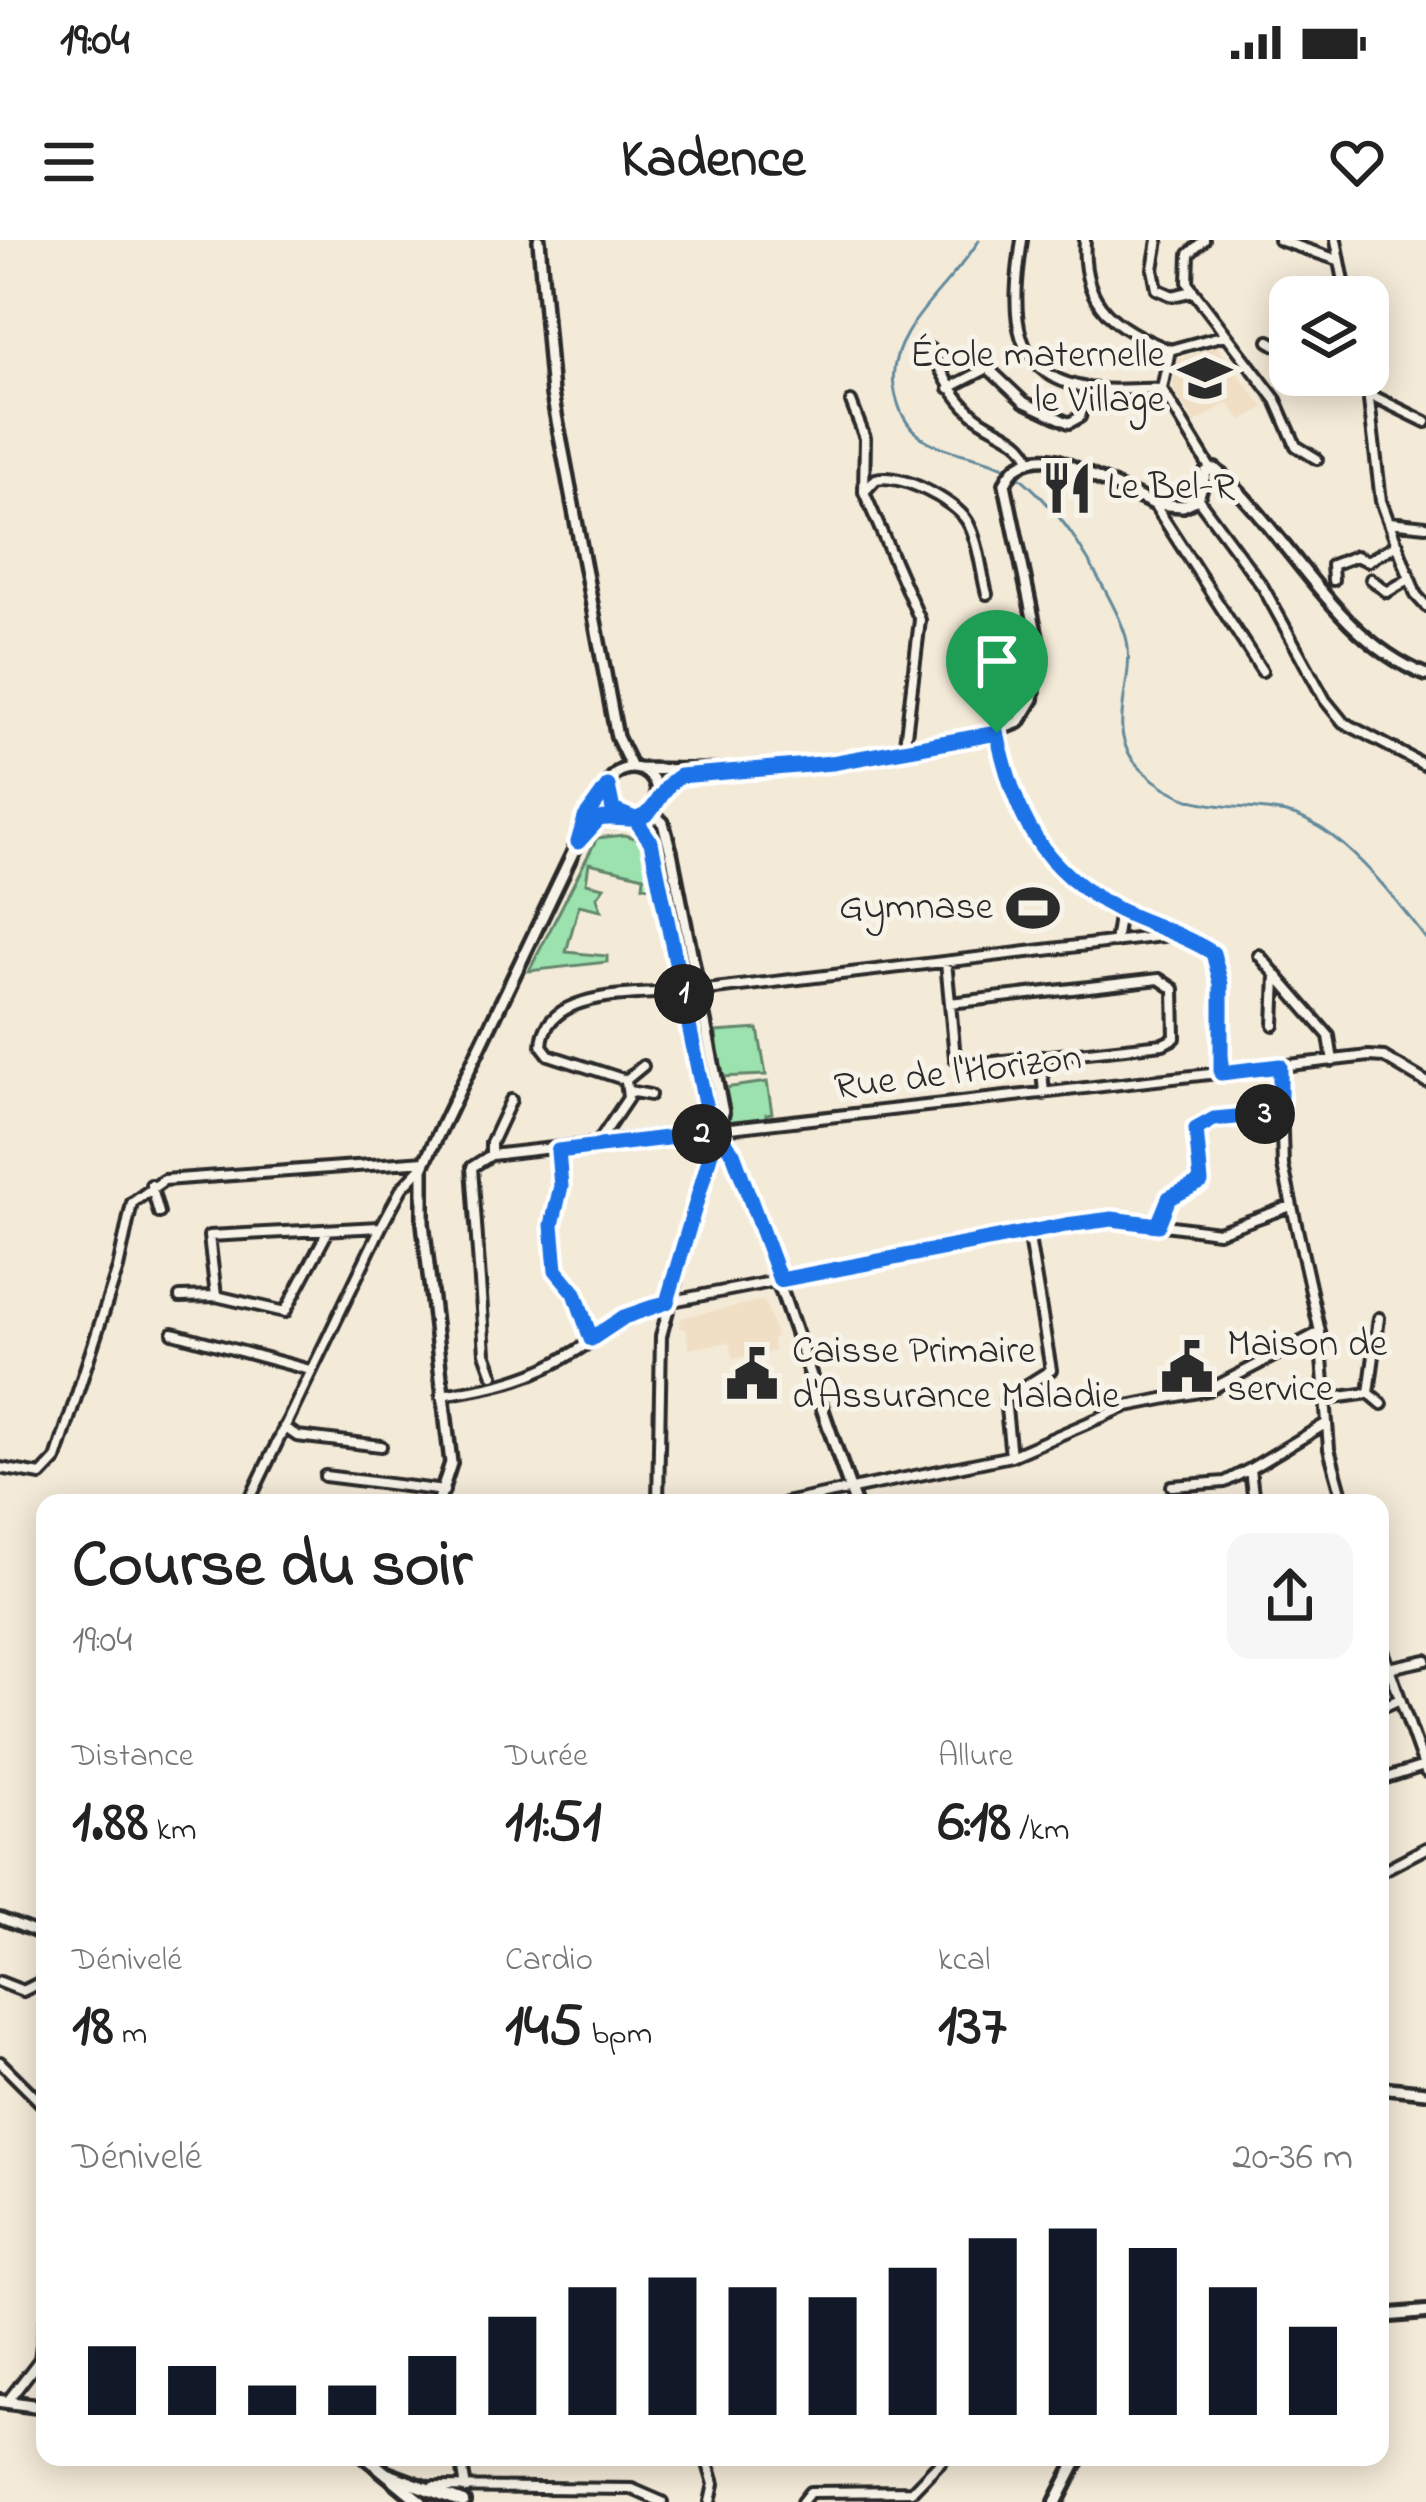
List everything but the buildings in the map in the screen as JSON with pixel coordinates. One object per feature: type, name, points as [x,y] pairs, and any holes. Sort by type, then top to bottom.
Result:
[{"type":"main road","points":[[1389,2315],[1426,2312]]},
{"type":"main road","points":[[3,2401],[36,2406]]},
{"type":"main road","points":[[377,2466],[422,2502]]},
{"type":"main road","points":[[1056,2502],[1074,2466]]},
{"type":"main road","points":[[387,2474],[464,2496]]},
{"type":"street","points":[[539,240],[552,394],[617,737],[635,768],[655,782],[658,796]]},
{"type":"street","points":[[1022,240],[1013,306],[1018,339],[1045,368],[1088,388],[1162,388]]},
{"type":"street","points":[[1084,240],[1088,276],[1117,327],[1170,350],[1225,335]]},
{"type":"street","points":[[1158,240],[1153,269],[1157,289],[1173,296],[1193,291]]},
{"type":"street","points":[[1204,240],[1186,263],[1193,291],[1276,400],[1296,446],[1317,459]]},
{"type":"street","points":[[1279,240],[1338,260]]},
{"type":"street","points":[[1336,240],[1342,276]]},
{"type":"street","points":[[930,349],[949,388],[974,416],[1022,444],[1030,460]]},
{"type":"street","points":[[1170,350],[1162,388],[1210,468],[1250,502],[1367,639],[1399,664],[1426,675]]},
{"type":"street","points":[[949,388],[988,368],[1024,402],[1069,423],[1081,417],[1088,388]]},
{"type":"street","points":[[1367,396],[1426,422]]},
{"type":"street","points":[[1371,396],[1377,480],[1409,579],[1426,606]]},
{"type":"street","points":[[851,402],[865,438],[864,492],[920,620],[904,752]]},
{"type":"street","points":[[252,1494],[381,1227],[402,1188],[424,1163],[578,842],[585,818],[610,782],[635,768],[775,770],[997,733],[1027,713],[1037,673],[1034,615],[1004,496],[1009,476],[1030,460],[1057,460],[1154,504],[1184,506],[1198,499],[1210,468]]},
{"type":"street","points":[[864,492],[876,479],[898,478],[959,513],[970,529],[987,594]]},
{"type":"street","points":[[1198,499],[1263,587],[1325,700],[1343,722],[1426,766]]},
{"type":"street","points":[[1154,504],[1262,671]]},
{"type":"street","points":[[1389,521],[1426,526]]},
{"type":"street","points":[[1333,580],[1332,565],[1353,556],[1368,561],[1398,544]]},
{"type":"street","points":[[1371,579],[1387,592],[1409,579]]},
{"type":"street","points":[[997,733],[1020,818],[1051,860],[1119,910],[1213,953],[1219,967],[1221,1073]]},
{"type":"street","points":[[617,737],[608,803],[620,816]]},
{"type":"street","points":[[578,842],[591,824],[620,816],[635,819],[651,811],[672,780],[705,770]]},
{"type":"street","points":[[651,811],[663,823],[671,852],[723,1113],[667,1302],[658,1380],[658,1494]]},
{"type":"street","points":[[635,819],[651,842],[710,1127],[733,1153],[853,1494]]},
{"type":"street","points":[[1115,942],[1119,910]]},
{"type":"street","points":[[698,991],[1179,934]]},
{"type":"street","points":[[1259,956],[1329,1036],[1333,1061]]},
{"type":"street","points":[[946,962],[954,1052],[960,1063],[1171,1042],[1178,1026],[1171,983],[1149,979],[950,1004]]},
{"type":"street","points":[[1274,1025],[1276,976]]},
{"type":"street","points":[[650,1095],[545,1052],[542,1036],[552,1017],[577,1004],[683,991]]},
{"type":"street","points":[[1041,1057],[1044,1094]]},
{"type":"street","name":"Rue de l'Horizon","points":[[491,1155],[1384,1057],[1426,1082]]},
{"type":"street","points":[[595,1147],[643,1066]]},
{"type":"street","points":[[1280,1066],[1280,1113],[1292,1206],[1321,1332],[1327,1423],[1342,1494]]},
{"type":"street","points":[[494,1375],[484,1353],[472,1167],[491,1155],[491,1143],[511,1100]]},
{"type":"street","points":[[1158,1225],[1169,1198],[1201,1182],[1196,1129],[1214,1119],[1280,1113]]},
{"type":"street","points":[[558,1151],[561,1186],[552,1225],[556,1270],[575,1293],[591,1339]]},
{"type":"street","points":[[0,1468],[35,1476],[53,1465],[118,1268],[132,1203],[152,1185],[424,1163]]},
{"type":"street","points":[[424,1163],[420,1187],[451,1463],[444,1494]]},
{"type":"street","points":[[152,1185],[159,1213]]},
{"type":"street","points":[[440,1395],[511,1382],[624,1317],[667,1302],[1112,1219],[1230,1231],[1292,1206]]},
{"type":"street","points":[[216,1296],[209,1236],[381,1227]]},
{"type":"street","points":[[180,1297],[216,1296],[286,1312],[328,1231]]},
{"type":"street","points":[[1011,1456],[1006,1396],[1051,1373],[1028,1232]]},
{"type":"street","points":[[1369,1393],[1379,1318]]},
{"type":"street","points":[[831,1494],[1011,1456],[1127,1406],[1209,1390],[1321,1332]]},
{"type":"street","points":[[173,1333],[310,1370]]},
{"type":"street","points":[[1326,1400],[1369,1393],[1382,1404]]},
{"type":"street","points":[[1172,1486],[1225,1482],[1327,1423]]},
{"type":"street","points":[[284,1427],[297,1436],[381,1446]]},
{"type":"street","points":[[1250,1468],[1253,1494]]},
{"type":"street","points":[[325,1477],[446,1491]]},
{"type":"street","points":[[1389,1778],[1425,1769],[1389,1668],[1426,1660]]},
{"type":"street","points":[[1389,1704],[1400,1699]]},
{"type":"street","points":[[1389,1867],[1426,1848]]},
{"type":"street","points":[[0,1918],[36,1932]]},
{"type":"street","points":[[0,1982],[23,1990],[36,1984]]},
{"type":"street","points":[[0,2062],[36,2098]]},
{"type":"street","points":[[1389,2088],[1426,2092]]},
{"type":"street","points":[[3,2401],[36,2364]]},
{"type":"street","points":[[462,2466],[464,2496],[632,2489],[662,2502]]},
{"type":"street","points":[[709,2466],[714,2484],[710,2502]]},
{"type":"street","points":[[802,2502],[810,2492],[912,2491],[936,2466]]},
{"type":"shaded area","name":"École maternelle le Village","points":[[1217,346],[1264,408],[1242,420],[1227,403],[1195,423],[1174,392],[1172,361]]},
{"type":"shaded area","points":[[764,1300],[777,1337],[772,1338],[775,1351],[733,1359],[729,1342],[689,1349],[686,1329],[679,1329],[681,1318]]},
{"type":"green space","points":[[624,835],[641,840],[652,887],[643,886],[644,876],[589,863],[586,883],[604,887],[597,897],[601,910],[579,905],[566,952],[607,956],[607,962],[529,971],[597,838]]},
{"type":"green space","points":[[758,1029],[766,1075],[720,1077],[716,1032]]},
{"type":"green space","points":[[767,1082],[772,1113],[766,1114],[767,1121],[730,1125],[724,1088]]},
{"type":"waterway","points":[[979,240],[900,346],[894,386],[909,425],[935,445],[1011,471],[1041,497],[1073,536],[1124,630],[1129,658],[1122,708],[1124,740],[1142,770],[1194,800],[1306,820],[1364,865],[1426,939]]},
{"type":"place","name":"École maternelle le Village","points":[[1205,378]]},
{"type":"place","name":"Le Bel-R","points":[[1067,488]]},
{"type":"place","name":"Gymnase","points":[[1033,908]]},
{"type":"place","name":"Maison de service","points":[[1187,1367]]},
{"type":"place","name":"Caisse Primaire d'Assurance Maladie","points":[[752,1374]]},
{"type":"route","points":[[997,733],[832,763],[775,770],[705,770],[680,776],[664,787],[644,816],[635,819],[620,816],[599,819],[578,842],[585,818],[608,786],[613,810],[635,819],[651,842],[710,1127],[717,1132],[667,1302],[624,1317],[591,1339],[575,1293],[556,1270],[552,1225],[561,1186],[558,1151],[717,1132],[733,1153],[780,1280],[1066,1225],[1112,1219],[1158,1225],[1169,1198],[1201,1182],[1193,1138],[1196,1129],[1214,1119],[1280,1113],[1280,1066],[1221,1073],[1221,984],[1213,953],[1119,910],[1051,860],[1020,818],[997,733]]}]
